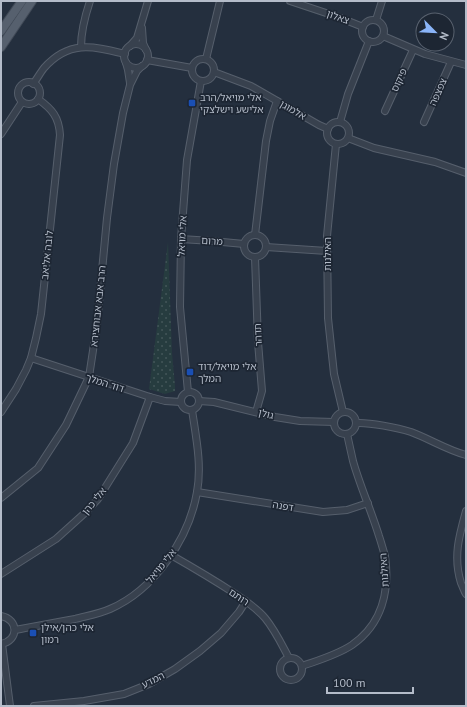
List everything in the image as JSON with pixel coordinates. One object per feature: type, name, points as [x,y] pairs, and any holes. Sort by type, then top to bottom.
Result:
[{"type":"main road","points":[[1,31],[22,1]]},
{"type":"main road","points":[[1,47],[32,1]]},
{"type":"street","points":[[81,47],[82,27],[90,1]]},
{"type":"street","points":[[141,24],[143,43],[148,58],[142,66],[139,68],[134,68],[128,65],[125,61],[125,54],[127,49],[137,38],[141,24],[148,1]]},
{"type":"street","points":[[206,59],[220,1]]},
{"type":"street","name":"צאלון","points":[[290,1],[363,27]]},
{"type":"street","points":[[376,20],[382,1]]},
{"type":"street","points":[[376,20],[382,24],[384,28],[383,36],[379,41],[369,41],[364,38],[363,27],[369,21],[376,20]]},
{"type":"street","points":[[383,36],[413,50],[466,66]]},
{"type":"street","points":[[340,122],[348,94],[369,41]]},
{"type":"street","points":[[130,46],[138,45],[146,50]]},
{"type":"street","points":[[34,84],[43,69],[52,60],[70,49],[95,47],[125,54]]},
{"type":"street","name":"פיקוס","points":[[385,111],[413,50]]},
{"type":"street","points":[[200,59],[206,59],[214,66],[214,72],[211,78],[201,81],[196,78],[192,68],[200,59]]},
{"type":"street","points":[[147,60],[192,68]]},
{"type":"street","name":"הרב אבא אבוחצירא","points":[[125,61],[130,85]]},
{"type":"street","name":"צפצפה","points":[[424,122],[451,62]]},
{"type":"street","name":"הרב אבא אבוחצירא","points":[[1,498],[38,468],[66,425],[89,377],[97,324],[107,218],[114,164],[123,113],[130,85],[137,71],[142,66]]},
{"type":"street","name":"אלמוגן","points":[[214,72],[251,86],[328,129]]},
{"type":"street","name":"אלי מויאל","points":[[188,392],[180,307],[181,239],[187,160],[201,81]]},
{"type":"street","points":[[26,83],[34,84],[38,88],[38,99],[32,104],[22,102],[18,98],[20,87],[26,83]]},
{"type":"street","name":"לובה אליאב","points":[[1,412],[16,389],[31,358],[41,314],[60,135],[56,116],[47,105],[38,99]]},
{"type":"street","points":[[256,235],[266,141],[270,121],[277,101]]},
{"type":"street","points":[[1,134],[22,102]]},
{"type":"street","points":[[340,122],[348,128],[348,138],[342,144],[336,144],[331,142],[327,134],[328,129],[332,124],[340,122]]},
{"type":"street","points":[[348,138],[374,148],[435,162],[466,173]]},
{"type":"street","name":"האילנות","points":[[336,144],[327,236],[328,318],[334,374],[343,412]]},
{"type":"street","points":[[256,235],[265,240],[266,247],[264,253],[254,257],[250,256],[244,250],[244,244],[248,237],[256,235]]},
{"type":"street","name":"מרום","points":[[181,239],[244,244]]},
{"type":"street","points":[[266,247],[327,251]]},
{"type":"street","name":"תדהר","points":[[254,257],[257,328],[262,391],[256,412]]},
{"type":"street","name":"דוד המלך","points":[[31,358],[150,397],[165,401],[181,402]]},
{"type":"street","points":[[188,392],[198,396],[199,401],[198,407],[192,410],[185,409],[181,402],[182,396],[188,392]]},
{"type":"street","name":"אלי כהן","points":[[1,574],[56,539],[98,499],[133,443],[150,397]]},
{"type":"street","name":"גולן","points":[[199,401],[214,402],[274,417],[300,421],[334,422]]},
{"type":"street","name":"אלי מויאל","points":[[15,630],[81,617],[110,609],[141,590],[155,576],[175,550],[189,521],[197,492],[197,446],[192,410]]},
{"type":"street","points":[[343,412],[352,414],[356,423],[353,430],[347,434],[341,434],[334,428],[334,422],[338,414],[343,412]]},
{"type":"street","points":[[356,423],[362,422],[397,428],[466,455]]},
{"type":"street","name":"האילנות","points":[[302,666],[332,656],[352,645],[367,631],[379,614],[384,597],[386,581],[384,555],[353,460],[347,434]]},
{"type":"street","name":"דפנה","points":[[197,492],[323,512],[347,510],[368,503]]},
{"type":"street","points":[[466,515],[457,547],[457,564],[464,592],[466,594]]},
{"type":"street","name":"רותם","points":[[171,555],[223,586],[259,611],[277,636],[289,658]]},
{"type":"street","name":"המדע","points":[[34,706],[84,701],[124,694],[149,684],[200,651],[222,633],[246,601]]},
{"type":"street","points":[[2,616],[12,621],[15,630],[11,640],[1,644],[10,706]]},
{"type":"street","points":[[289,658],[298,660],[302,666],[302,673],[297,678],[290,680],[284,678],[280,672],[283,662],[289,658]]},
{"type":"green space","points":[[168,242],[172,353],[175,391],[165,394],[149,389]]},
{"type":"place","name":"אלי מויאל/הרב אלישע וישלצקי","points":[[192,103]]},
{"type":"place","name":"אלי מויאל/דוד המלך","points":[[190,372]]},
{"type":"place","name":"אלי כהן/אילן רמון","points":[[33,633]]}]
